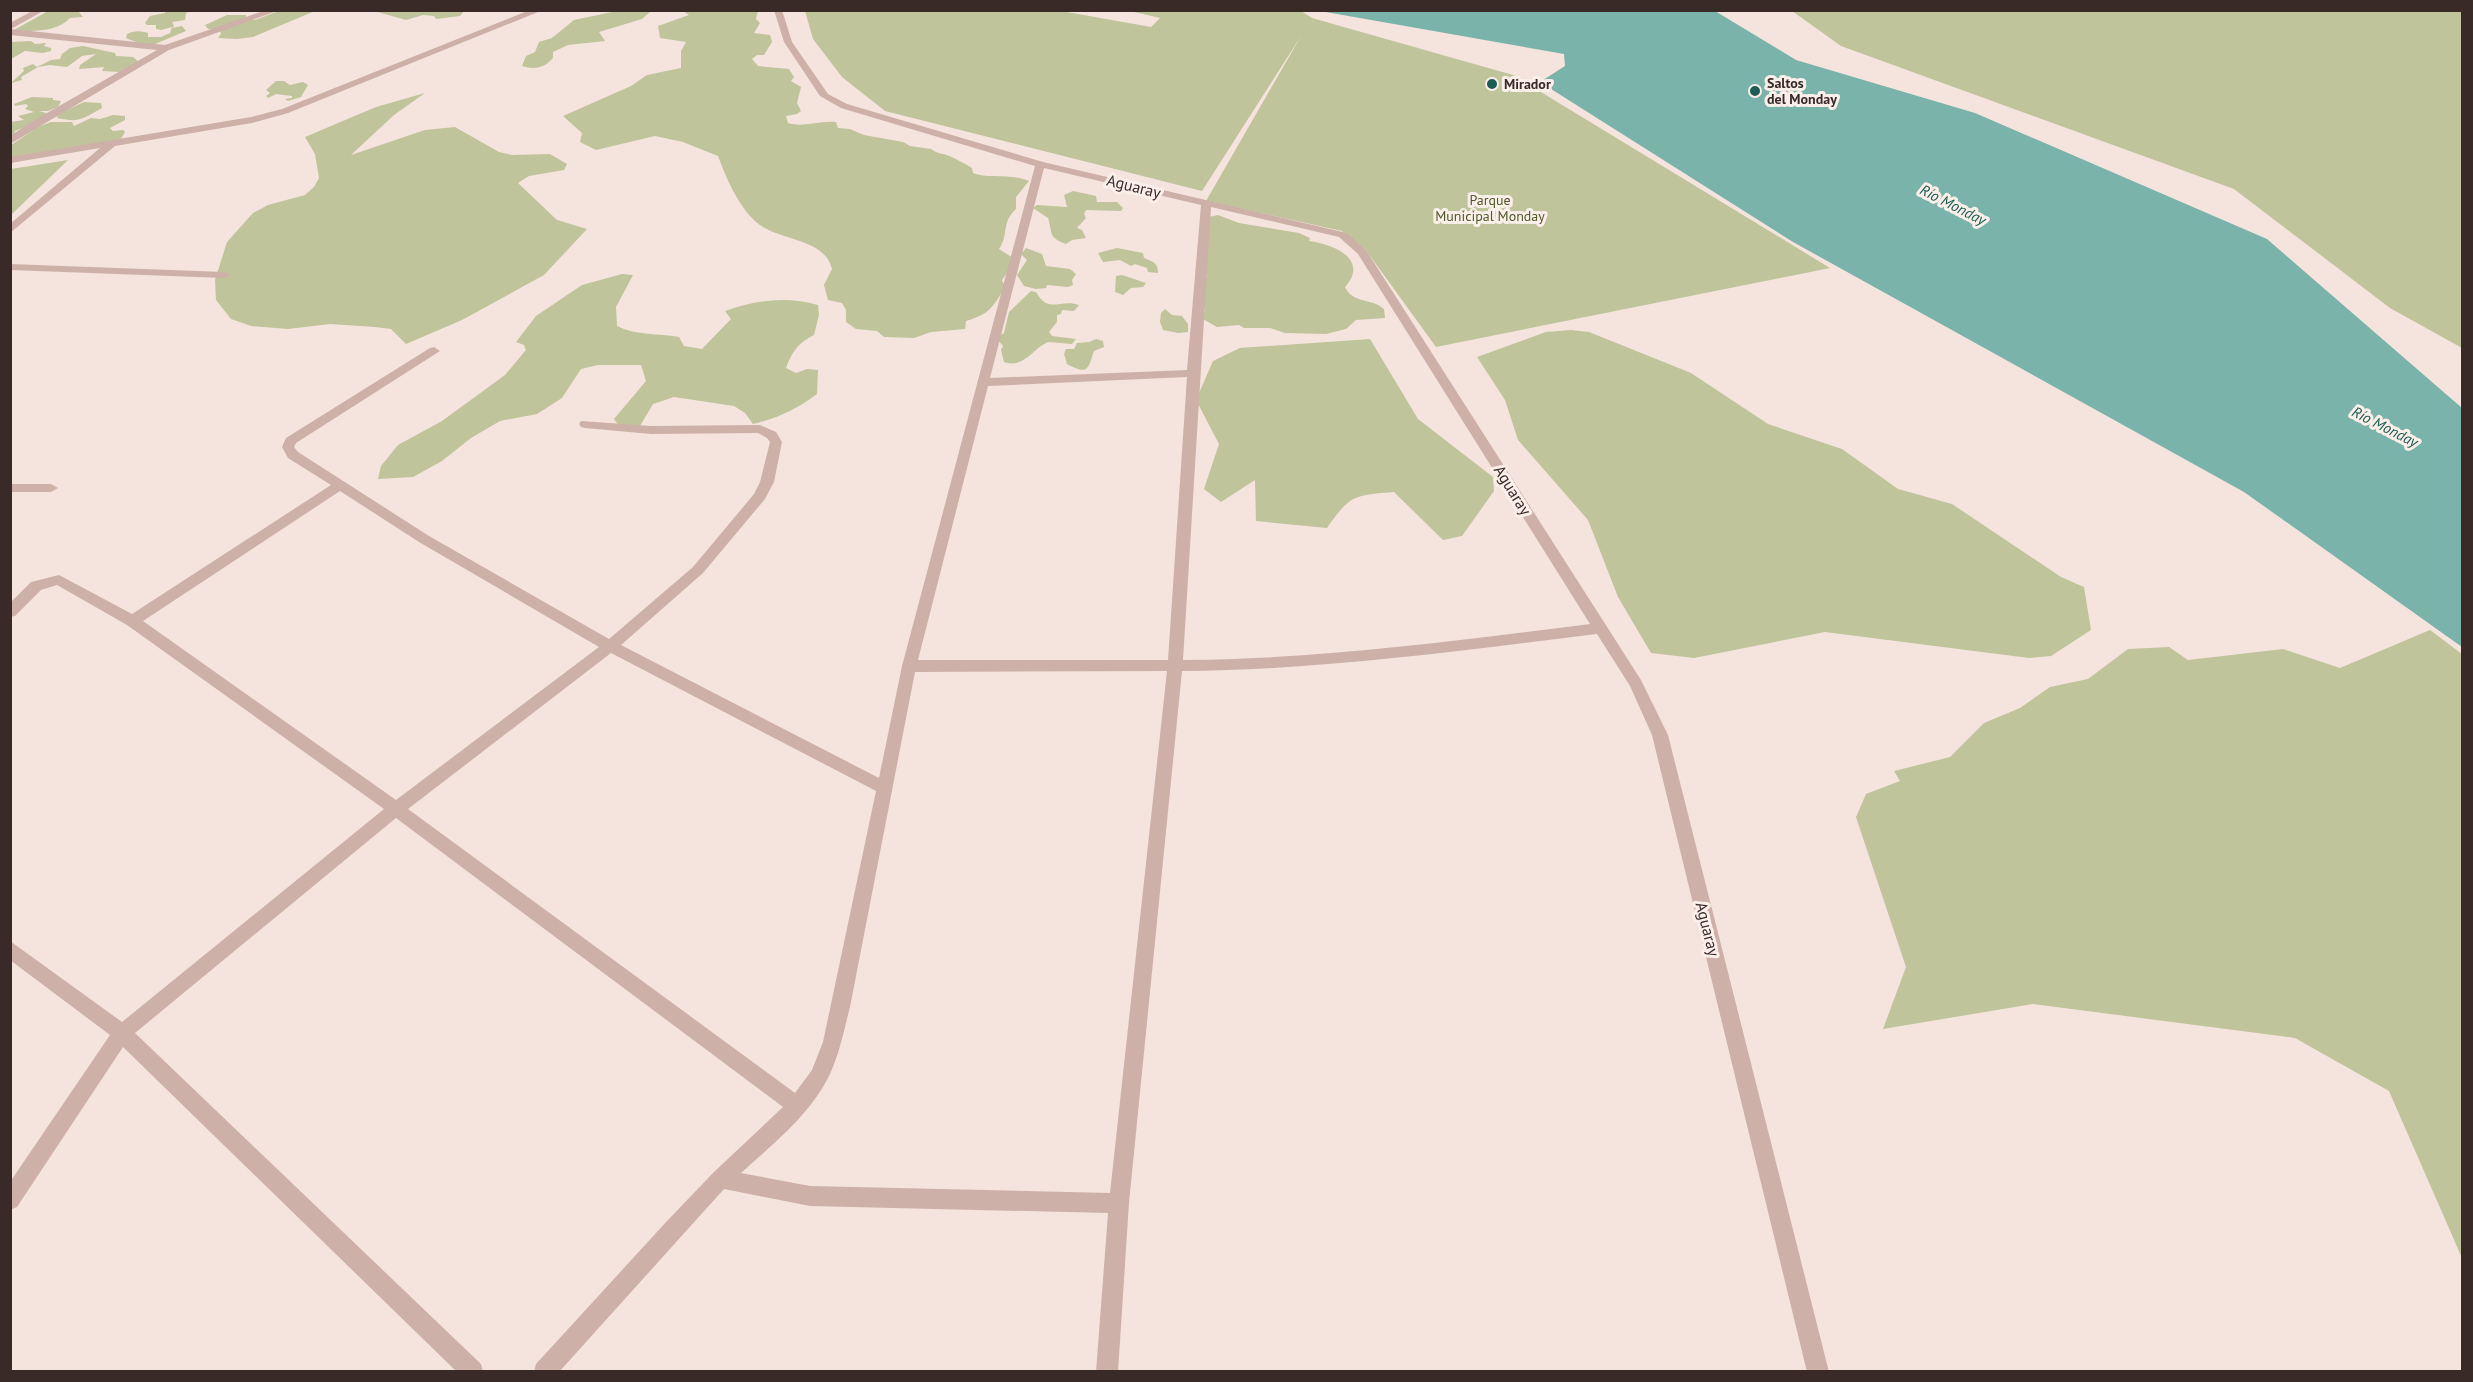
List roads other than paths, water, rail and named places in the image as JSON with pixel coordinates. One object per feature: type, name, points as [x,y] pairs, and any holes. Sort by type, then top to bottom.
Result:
[{"type":"street","points":[[10,27],[41,10]]},
{"type":"street","points":[[10,141],[36,123],[166,48],[276,10]]},
{"type":"street","points":[[10,160],[252,120],[285,111],[539,10]]},
{"type":"street","name":"Aguaray","points":[[778,10],[788,42],[825,96],[844,106],[1040,164],[1343,235],[1362,252],[1636,684],[1660,735],[1818,1371]]},
{"type":"street","points":[[10,32],[166,48]]},
{"type":"street","points":[[10,230],[111,144]]},
{"type":"street","points":[[544,1371],[636,1267],[721,1179],[798,1107],[820,1073],[841,1007],[909,666],[1040,164]]},
{"type":"street","points":[[1107,1371],[1119,1203],[1175,665],[1206,204]]},
{"type":"street","points":[[10,267],[224,275]]},
{"type":"street","points":[[434,351],[290,441],[288,447],[293,455],[424,539],[610,646],[884,788]]},
{"type":"street","points":[[983,382],[1193,373]]},
{"type":"street","points":[[10,1200],[122,1033],[396,809],[610,646],[698,570],[750,510],[767,482],[776,442],[772,435],[760,429],[671,432],[616,430],[585,424]]},
{"type":"street","points":[[132,621],[340,485]]},
{"type":"street","points":[[10,488],[51,488]]},
{"type":"street","points":[[10,612],[36,586],[59,580],[132,621],[396,809],[798,1107]]},
{"type":"street","points":[[909,666],[1234,665],[1388,655],[1600,628]]},
{"type":"street","points":[[10,949],[122,1033],[473,1371]]},
{"type":"street","points":[[721,1179],[810,1196],[1119,1203]]},
{"type":"water","name":"Río Monday","points":[[1320,11],[1715,11],[1796,60],[1975,113],[2267,239],[2462,408],[2462,647],[2244,492],[1793,242],[1540,82],[1565,66],[1564,54]]},
{"type":"place","name":"Mirador","points":[[1492,84]]},
{"type":"place","name":"Saltos del Monday","points":[[1755,91]]},
{"type":"park label","name":"Parque Municipal Monday","points":[[1490,208]]}]
